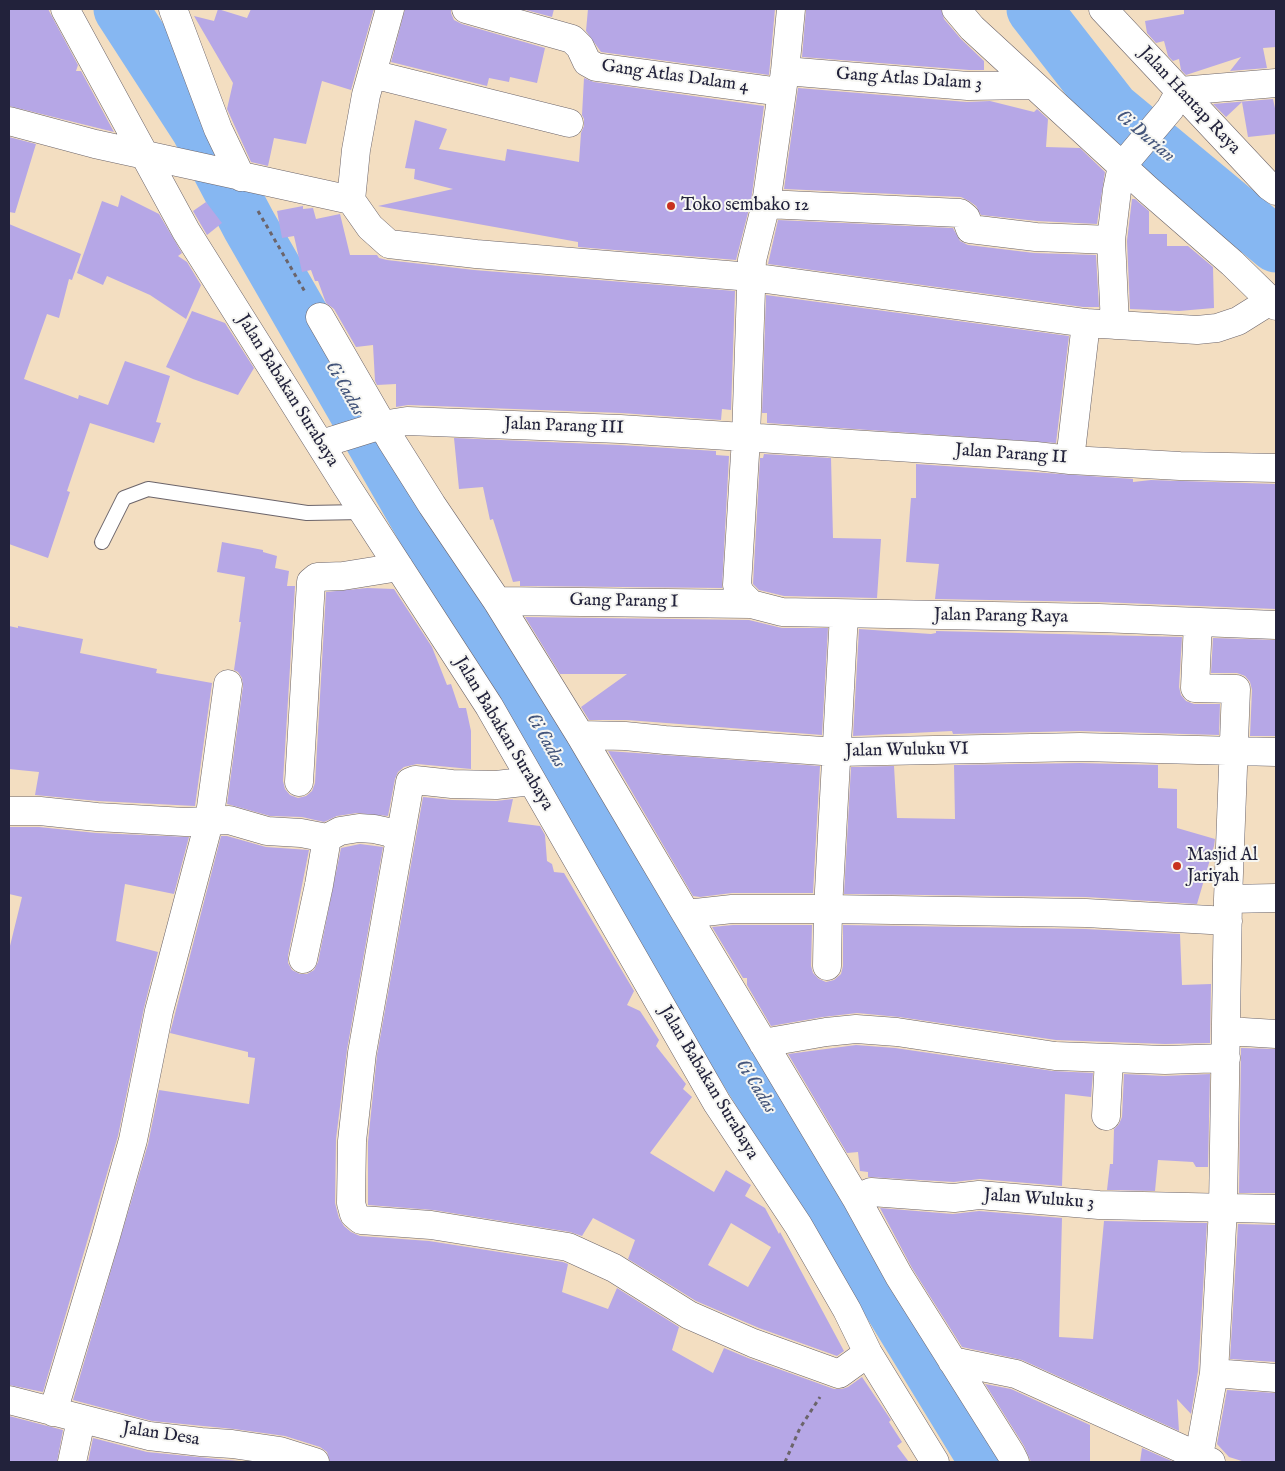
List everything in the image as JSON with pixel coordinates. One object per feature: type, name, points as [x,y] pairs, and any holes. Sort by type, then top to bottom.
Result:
[{"type":"street","name":"Jalan Babakan Surabaya","points":[[65,9],[186,231],[363,512],[489,706],[716,1103],[798,1225],[868,1353],[935,1462]]},
{"type":"street","points":[[173,9],[218,129],[240,177]]},
{"type":"street","points":[[390,9],[366,95],[356,150],[351,200],[370,227],[390,244],[476,254],[751,277],[1086,323],[1115,325],[1197,330],[1217,328],[1238,321],[1273,304],[1128,159],[1033,84],[972,28],[956,9]]},
{"type":"street","name":"Gang Atlas Dalam 4","points":[[466,9],[512,14],[572,39],[580,47],[587,62],[596,67],[783,82]]},
{"type":"street","points":[[744,595],[746,438],[752,260],[766,204],[791,9]]},
{"type":"street","name":"Jalan Hantap Raya","points":[[1103,9],[1175,100],[1276,191]]},
{"type":"street","points":[[372,74],[569,123]]},
{"type":"street","name":"Gang Atlas Dalam 3","points":[[783,82],[968,86],[1033,84]]},
{"type":"street","points":[[1115,325],[1111,240],[1117,190],[1128,159],[1175,100],[1276,84]]},
{"type":"street","points":[[9,121],[75,139],[351,200]]},
{"type":"street","points":[[766,204],[960,213],[966,218],[970,229],[1036,237],[1111,240]]},
{"type":"street","points":[[320,318],[378,426],[497,601],[580,735],[856,1198],[899,1276],[1011,1454],[1014,1462]]},
{"type":"street","points":[[1070,460],[1086,323]]},
{"type":"street","name":"Jalan Parang III","points":[[321,444],[378,426],[407,421],[620,429],[746,438]]},
{"type":"street","name":"Jalan Parang II","points":[[746,438],[1036,456],[1070,460],[1180,466],[1276,468]]},
{"type":"street","points":[[299,782],[311,582],[318,577],[343,576],[399,567]]},
{"type":"street","name":"Gang Parang I","points":[[497,601],[744,595]]},
{"type":"street","name":"Jalan Parang Raya","points":[[744,595],[782,612],[1099,618],[1276,625]]},
{"type":"street","points":[[827,966],[837,722],[844,614]]},
{"type":"street","points":[[952,1361],[1016,1374],[1205,1459],[1214,1374],[1223,1208],[1228,910],[1236,689],[1195,688],[1198,622]]},
{"type":"street","points":[[52,1412],[106,1236],[133,1140],[159,1011],[209,822],[228,684]]},
{"type":"street","name":"Jalan Wuluku VI","points":[[580,735],[625,736],[837,752],[1080,748],[1276,752]]},
{"type":"street","points":[[532,781],[496,785],[452,784],[412,780],[410,782],[362,1053],[352,1141],[351,1203],[354,1214],[361,1220],[431,1225],[568,1247],[614,1268],[689,1315],[753,1343],[839,1374],[868,1353]]},
{"type":"street","points":[[9,811],[40,811],[97,817],[185,822],[229,820],[267,831],[301,833],[327,838],[340,831],[359,828],[374,829],[388,832],[400,839]]},
{"type":"street","points":[[303,959],[327,838]]},
{"type":"street","points":[[686,914],[732,909],[1086,913],[1228,910],[1276,898]]},
{"type":"street","points":[[762,1043],[856,1029],[896,1032],[1055,1056],[1165,1060],[1276,1034]]},
{"type":"street","points":[[1106,1116],[1109,1058]]},
{"type":"street","name":"Jalan Wuluku 3","points":[[856,1198],[871,1192],[954,1198],[979,1195],[1099,1205],[1276,1209]]},
{"type":"street","points":[[1214,1374],[1276,1378]]},
{"type":"street","name":"Jalan Desa","points":[[9,1400],[148,1436],[232,1444],[280,1452],[315,1462]]},
{"type":"street","points":[[72,1462],[81,1420]]},
{"type":"lane","points":[[102,542],[124,498],[148,489],[213,500],[307,512],[363,512]]},
{"type":"path","points":[[240,177],[320,318]]},
{"type":"path","points":[[785,1462],[800,1428],[827,1385],[839,1374]]},
{"type":"building","points":[[9,9],[48,9],[78,65],[76,71],[81,71],[114,132],[9,106]]},
{"type":"building","points":[[218,9],[247,18],[251,9],[374,9],[351,90],[322,81],[306,144],[274,138],[268,166],[251,162],[227,109],[233,83],[194,16],[214,21]]},
{"type":"building","points":[[405,9],[451,9],[454,20],[462,24],[545,48],[537,83],[510,77],[509,82],[489,78],[487,86],[391,62]]},
{"type":"building","points":[[522,9],[554,9],[552,17]]},
{"type":"building","points":[[588,9],[775,9],[769,75],[601,52],[586,31]]},
{"type":"building","points":[[806,9],[941,9],[944,19],[984,61],[984,70],[802,57]]},
{"type":"building","points":[[1184,9],[1276,9],[1276,47],[1263,48],[1267,68],[1230,71],[1241,57],[1186,75],[1181,70],[1179,59],[1173,61],[1168,56],[1164,41],[1156,43],[1147,33],[1145,21],[1184,14]]},
{"type":"building","points":[[584,78],[594,82],[764,106],[751,201],[736,260],[578,247],[578,242],[378,206],[453,189],[414,179],[415,169],[405,168],[415,120],[447,129],[439,149],[505,161],[507,149],[579,162],[581,133],[584,126],[582,115]]},
{"type":"building","points":[[798,88],[967,102],[990,101],[1034,112],[1037,109],[1048,119],[1046,147],[1080,148],[1105,172],[1097,224],[1037,221],[981,215],[976,206],[961,197],[784,189]]},
{"type":"building","points":[[1273,99],[1276,113],[1276,134],[1248,137],[1242,102],[1226,117],[1213,104]]},
{"type":"building","points":[[9,137],[36,144],[15,213],[9,212]]},
{"type":"building","points":[[121,195],[159,214],[182,253],[178,256],[187,262],[201,285],[186,319],[150,295],[107,276],[103,285],[77,273],[102,201],[118,207]]},
{"type":"building","points":[[1132,199],[1135,199],[1149,211],[1149,234],[1167,234],[1167,246],[1188,246],[1213,267],[1214,308],[1179,311],[1130,309],[1127,241]]},
{"type":"building","points":[[206,202],[222,223],[207,235],[193,211]]},
{"type":"building","points":[[303,206],[303,209],[313,208],[316,219],[340,214],[350,255],[377,255],[379,258],[387,260],[474,270],[735,291],[731,410],[722,409],[721,420],[621,413],[408,405],[396,407],[396,384],[377,385],[375,381],[373,345],[356,347],[334,309],[326,303],[318,281],[315,281],[311,270],[302,272],[294,236],[282,238],[277,211]]},
{"type":"building","points":[[778,220],[953,228],[960,241],[968,245],[1034,253],[1096,255],[1099,307],[1083,307],[768,264]]},
{"type":"building","points":[[9,224],[81,254],[72,280],[69,279],[59,318],[47,314],[24,379],[78,399],[79,395],[108,405],[125,361],[170,376],[156,422],[161,423],[154,443],[90,423],[67,491],[70,492],[48,558],[9,544]]},
{"type":"building","points":[[766,295],[1069,336],[1056,443],[767,423],[767,413],[762,413]]},
{"type":"building","points":[[192,311],[225,323],[254,368],[238,395],[166,367]]},
{"type":"building","points":[[454,438],[716,451],[716,455],[729,456],[722,588],[520,586],[520,581],[513,582],[493,519],[490,520],[483,487],[459,489]]},
{"type":"building","points":[[764,454],[831,458],[833,538],[881,539],[877,598],[784,596],[759,590],[753,584],[760,458],[763,458]]},
{"type":"building","points":[[916,464],[1133,479],[1133,482],[1151,480],[1276,484],[1276,609],[1099,602],[935,599],[939,564],[906,562],[911,498],[916,498]]},
{"type":"building","points":[[222,542],[263,550],[263,552],[277,556],[275,568],[289,571],[287,586],[295,586],[283,781],[285,789],[290,795],[298,798],[306,796],[312,791],[315,783],[326,592],[367,588],[394,589],[432,647],[447,685],[451,684],[459,708],[466,708],[471,731],[471,769],[417,764],[404,767],[398,772],[395,779],[388,816],[357,813],[337,816],[324,822],[302,817],[270,816],[227,804],[243,686],[242,678],[234,670],[245,577],[217,572]]},
{"type":"building","points":[[525,617],[749,620],[782,628],[828,628],[822,735],[627,720],[589,720],[581,707],[627,674],[560,674]]},
{"type":"building","points":[[9,626],[18,628],[18,626],[83,639],[80,653],[157,669],[156,673],[212,683],[195,806],[98,801],[35,795],[39,772],[9,769]]},
{"type":"building","points":[[859,629],[931,634],[936,633],[936,631],[1182,637],[1179,687],[1181,695],[1186,701],[1194,704],[1220,704],[1219,735],[1080,731],[953,734],[952,731],[853,736]]},
{"type":"building","points":[[1213,638],[1276,640],[1276,736],[1250,736],[1252,690],[1250,682],[1245,676],[1237,673],[1211,673]]},
{"type":"building","points":[[608,751],[820,766],[813,893],[732,893],[700,897],[693,896]]},
{"type":"building","points":[[1080,763],[1158,765],[1158,788],[1177,789],[1177,828],[1215,839],[1197,904],[1086,897],[844,894],[851,767],[894,766],[897,818],[955,819],[954,765]]},
{"type":"building","points":[[423,797],[496,801],[513,799],[508,822],[540,826],[545,835],[547,861],[552,864],[554,872],[564,873],[634,991],[627,1005],[640,1011],[659,1040],[656,1046],[686,1084],[683,1089],[692,1097],[650,1153],[714,1192],[726,1170],[751,1185],[745,1196],[765,1208],[779,1234],[780,1232],[844,1351],[837,1356],[759,1328],[696,1301],[628,1259],[635,1240],[593,1218],[582,1236],[570,1232],[433,1210],[368,1205],[368,1142],[377,1055]],"holes":[[[731,1223],[771,1247],[748,1287],[708,1265]]]},
{"type":"building","points":[[9,827],[39,827],[96,833],[189,837],[174,894],[125,884],[116,941],[158,952],[144,1008],[118,1136],[43,1392],[9,1385],[9,950],[22,897],[9,894]]},
{"type":"building","points":[[221,836],[266,847],[309,850],[288,956],[288,963],[292,970],[300,974],[307,974],[314,970],[318,962],[341,848],[360,844],[383,847],[347,1050],[336,1139],[335,1203],[339,1218],[344,1226],[360,1236],[429,1241],[563,1262],[568,1264],[562,1292],[608,1309],[617,1288],[679,1327],[672,1350],[713,1373],[724,1348],[834,1389],[848,1387],[862,1377],[891,1420],[889,1422],[902,1442],[897,1446],[909,1462],[330,1462],[327,1452],[320,1447],[285,1436],[152,1421],[73,1400],[148,1144],[159,1090],[249,1104],[255,1058],[248,1057],[248,1052],[170,1033]]},
{"type":"building","points":[[733,925],[812,925],[811,966],[813,973],[819,979],[826,982],[834,980],[841,974],[843,966],[843,925],[1085,929],[1180,934],[1182,985],[1211,984],[1210,1043],[1165,1044],[1056,1040],[899,1017],[857,1013],[771,1026],[747,985],[747,978],[743,978],[712,927]]},
{"type":"building","points":[[856,1045],[895,1048],[1053,1071],[1093,1073],[1091,1097],[1065,1094],[1062,1186],[980,1179],[954,1182],[868,1177],[868,1172],[860,1171],[858,1152],[847,1153],[788,1054]]},
{"type":"building","points":[[1241,1048],[1276,1049],[1276,1193],[1239,1193]]},
{"type":"building","points":[[1124,1074],[1164,1076],[1210,1074],[1208,1167],[1196,1167],[1193,1162],[1158,1160],[1155,1191],[1107,1190],[1110,1164],[1113,1164],[1114,1129],[1122,1117]]},
{"type":"building","points":[[880,1208],[953,1214],[979,1211],[1062,1218],[1059,1337],[1093,1339],[1104,1221],[1207,1223],[1198,1371],[1191,1414],[1177,1399],[1179,1431],[1022,1360],[962,1347],[912,1268]]},
{"type":"building","points":[[1238,1224],[1276,1225],[1276,1362],[1230,1359]]},
{"type":"building","points":[[985,1384],[1011,1389],[1090,1425],[1090,1462],[1031,1462],[1024,1446]]},
{"type":"building","points":[[1227,1390],[1276,1393],[1276,1462],[1245,1462],[1229,1457],[1217,1444]]},
{"type":"building","points":[[9,1416],[63,1430],[57,1462],[9,1462]]},
{"type":"building","points":[[93,1438],[147,1452],[249,1462],[88,1462]]},
{"type":"building","points":[[1142,1448],[1174,1462],[1140,1462]]},
{"type":"waterway","name":"Ci Cadas","points":[[121,9],[198,128],[249,225],[593,823],[987,1462]]},
{"type":"waterway","name":"Ci Durian","points":[[1034,9],[1112,109],[1276,245]]},
{"type":"place","name":"Toko sembako 12","points":[[671,206]]},
{"type":"place","name":"Masjid Al Jariyah","points":[[1177,866]]}]
